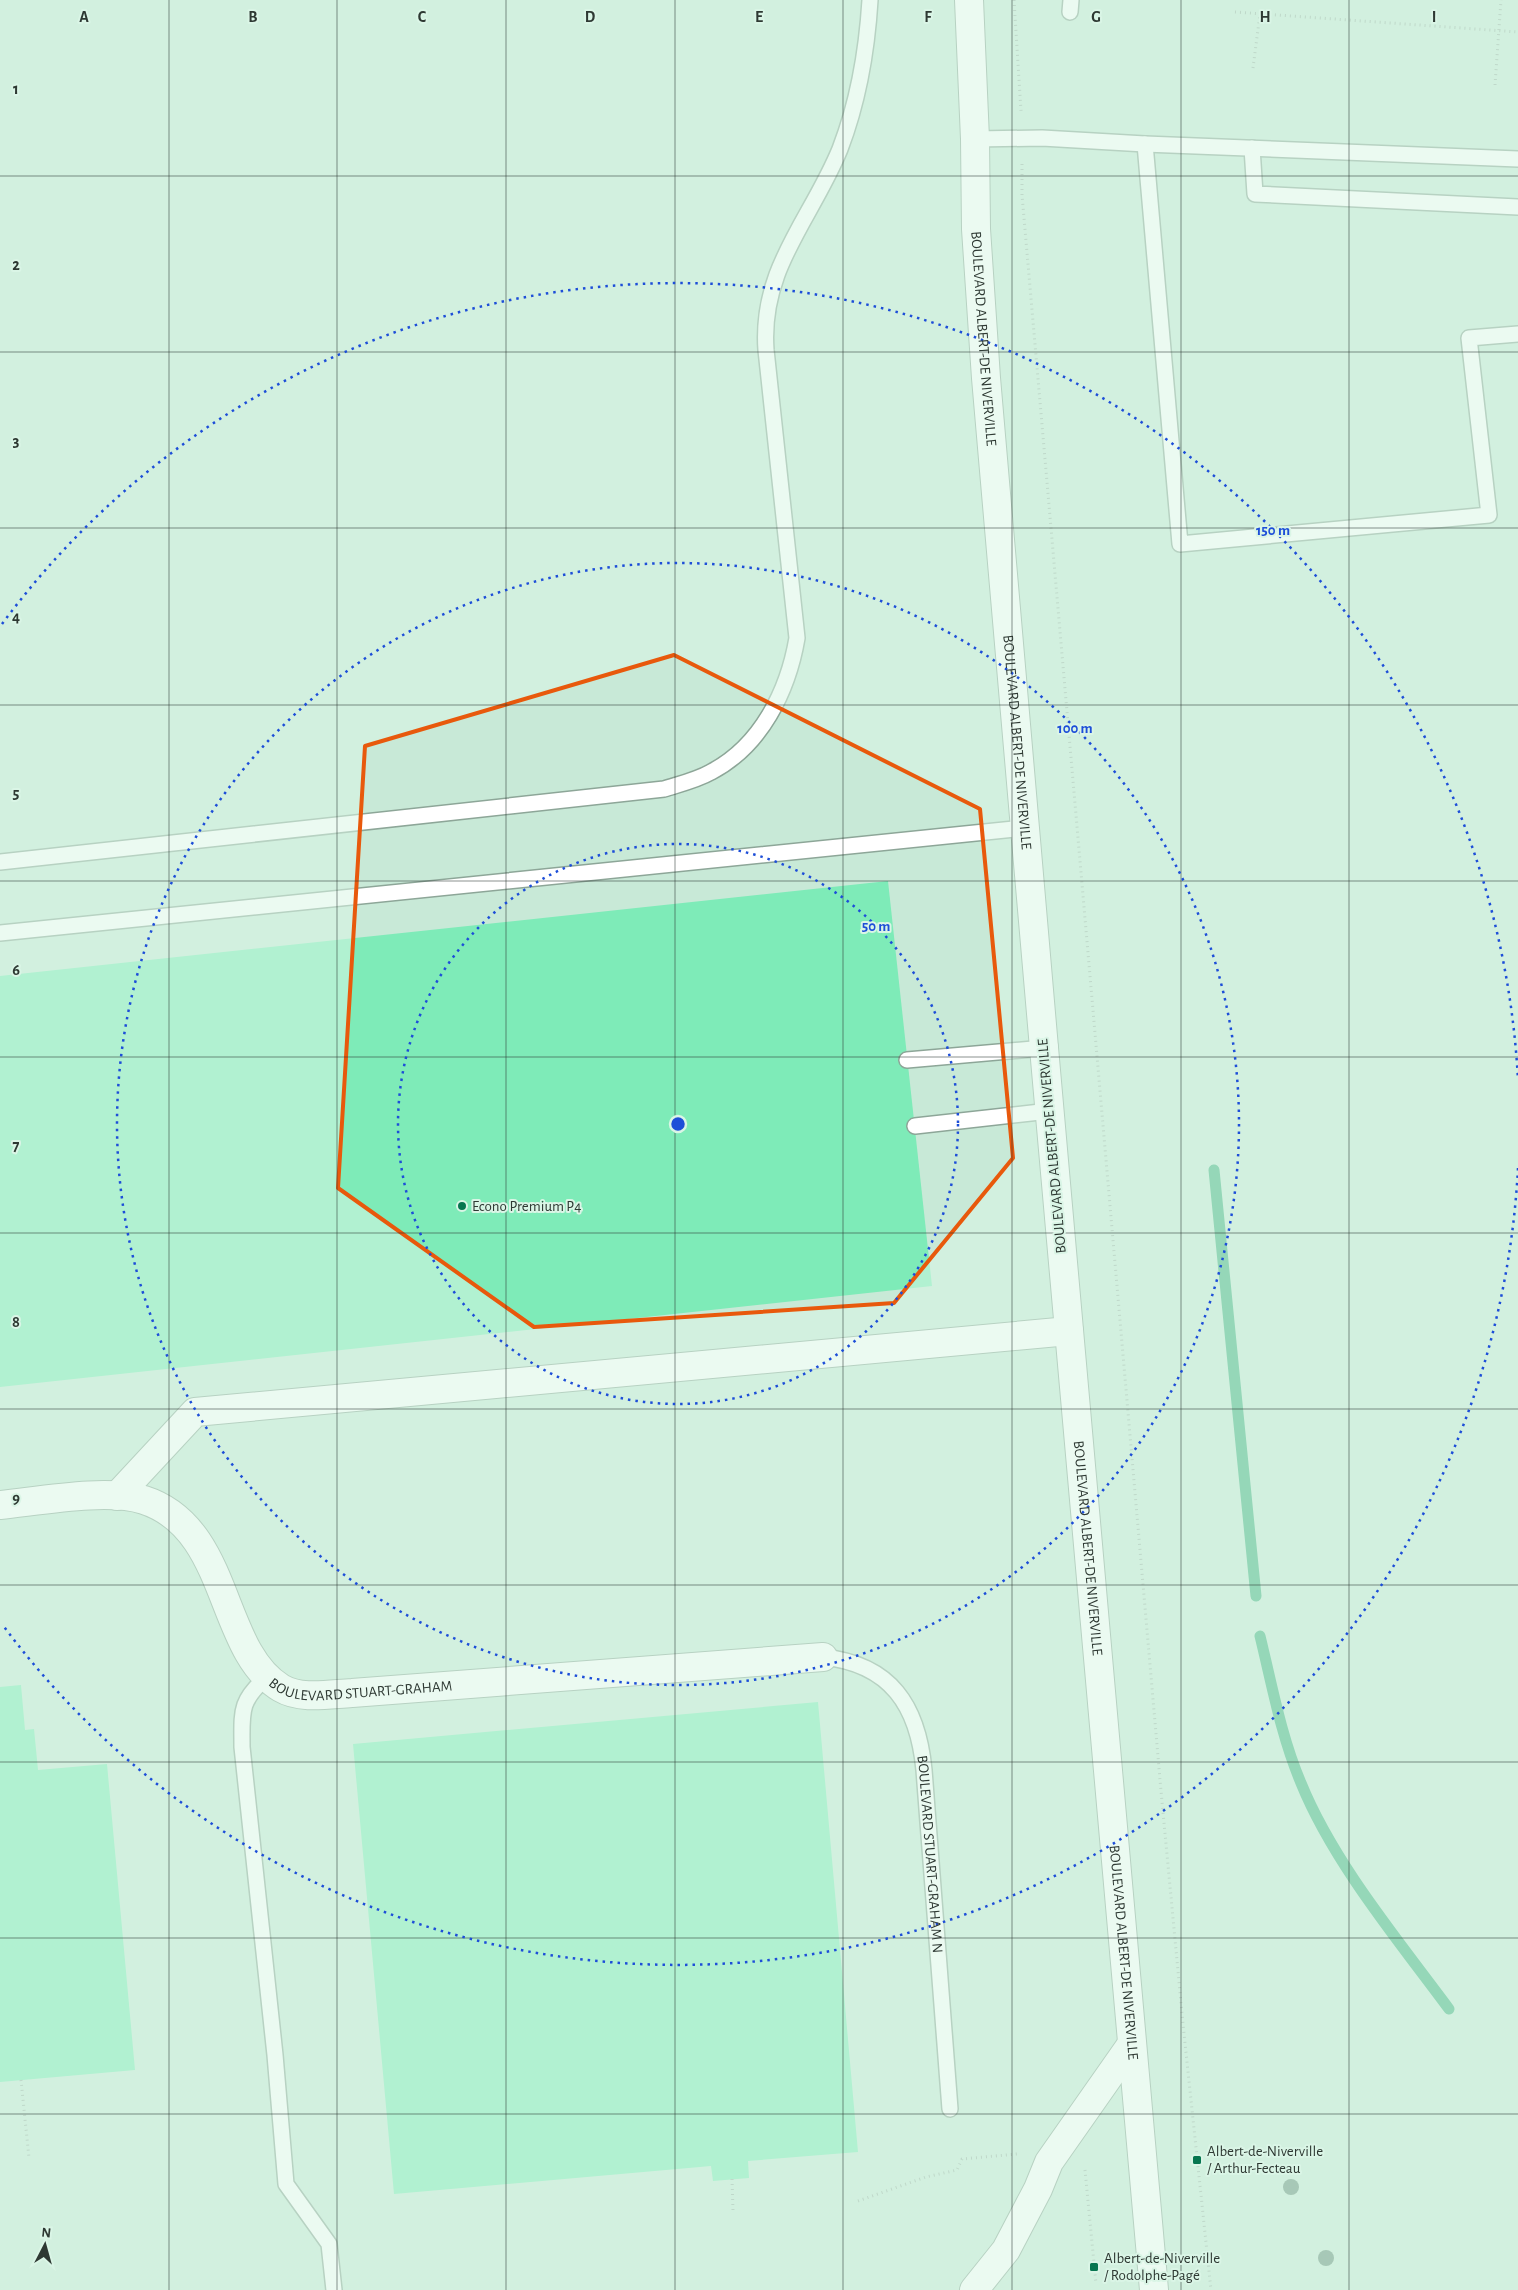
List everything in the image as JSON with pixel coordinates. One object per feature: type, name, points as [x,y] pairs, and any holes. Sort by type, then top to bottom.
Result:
[{"type":"street","name":"BOULEVARD ALBERT-DE NIVERVILLE","points":[[969,0],[975,139],[976,229],[986,378],[1068,1332],[1154,2290]]},
{"type":"street","points":[[117,1496],[195,1412],[1068,1332]]},
{"type":"street","name":"BOULEVARD STUART-GRAHAM","points":[[0,1505],[117,1496],[142,1499],[177,1516],[213,1569],[253,1660],[267,1677],[281,1689],[298,1694],[319,1695],[823,1657]]},
{"type":"street","points":[[974,2290],[1006,2250],[1038,2189],[1049,2162],[1131,2045]]},
{"type":"lane","points":[[0,862],[664,789],[711,772],[738,754],[760,728],[778,700],[793,660],[796,638],[766,350],[768,309],[774,278],[787,248],[818,198],[840,148],[858,88],[868,38],[870,0]]},
{"type":"lane","points":[[975,139],[1042,138],[1518,159]]},
{"type":"lane","points":[[1145,144],[1180,544],[1490,515],[1469,338],[1518,334]]},
{"type":"lane","points":[[1252,148],[1255,194],[1518,207]]},
{"type":"lane","points":[[0,933],[1024,828]]},
{"type":"lane","points":[[907,1060],[1044,1048]]},
{"type":"lane","points":[[915,1126],[1049,1111]]},
{"type":"lane","name":"BOULEVARD STUART-GRAHAM N","points":[[823,1657],[842,1661],[878,1676],[896,1689],[909,1709],[917,1727],[921,1745],[924,1778],[950,2108]]},
{"type":"lane","points":[[267,1677],[250,1692],[244,1707],[242,1747],[275,2055],[286,2184],[329,2244],[334,2290]]},
{"type":"path","points":[[1014,0],[1021,108]]},
{"type":"path","points":[[1495,85],[1501,0]]},
{"type":"path","points":[[1234,12],[1518,32]]},
{"type":"path","points":[[1253,68],[1260,14]]},
{"type":"path","points":[[1022,195],[1162,1801],[1211,2290]]},
{"type":"path","points":[[21,2080],[29,2158]]},
{"type":"path","points":[[858,2201],[926,2177],[958,2170],[962,2159],[1020,2154]]},
{"type":"path","points":[[1084,2166],[1096,2284]]},
{"type":"path","points":[[732,2179],[733,2211]]},
{"type":"highlighted area","points":[[674,655],[980,809],[1013,1158],[894,1303],[534,1327],[338,1188],[365,746]]},
{"type":"shaded area","points":[[0,0],[1518,0],[1518,2290],[0,2290]]},
{"type":"building","name":"Econo Premium P4","points":[[888,881],[932,1286],[0,1387],[0,976]]},
{"type":"building","points":[[21,1685],[25,1730],[34,1729],[38,1770],[107,1764],[135,2070],[0,2082],[0,1687]]},
{"type":"building","points":[[818,1702],[858,2152],[748,2161],[749,2178],[713,2181],[711,2166],[394,2194],[353,1744]]},
{"type":"waterway","points":[[1214,1170],[1256,1596]]},
{"type":"waterway","points":[[1260,1636],[1288,1747],[1314,1813],[1348,1871],[1449,2009]]},
{"type":"place","name":"Econo Premium P4","points":[[462,1206]]},
{"type":"place","name":"Albert-de-Niverville / Arthur-Fecteau","points":[[1197,2160]]},
{"type":"place","name":"Albert-de-Niverville / Rodolphe-Pagé","points":[[1094,2267]]}]
